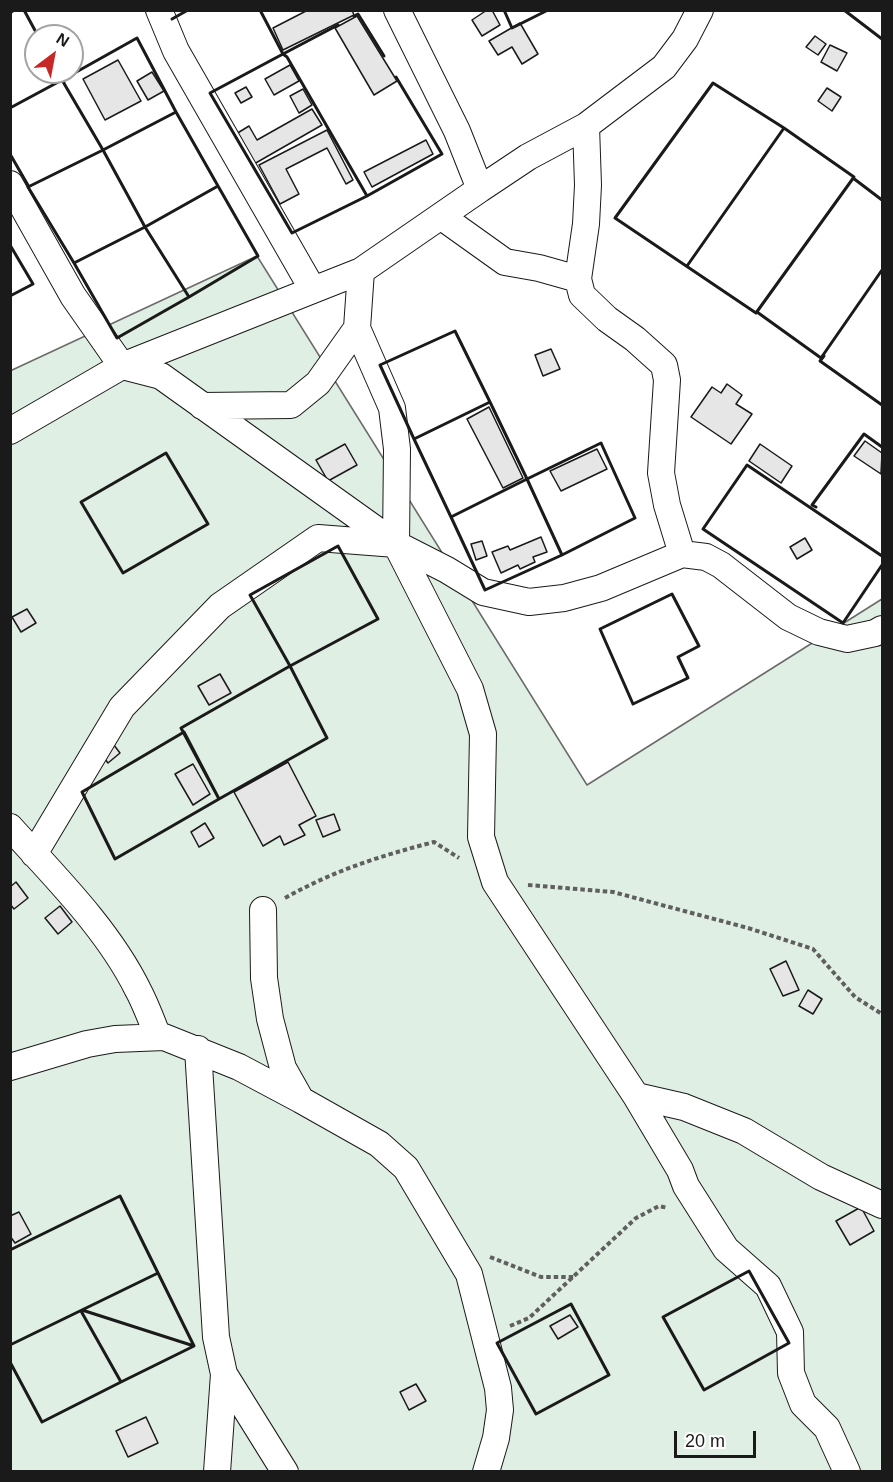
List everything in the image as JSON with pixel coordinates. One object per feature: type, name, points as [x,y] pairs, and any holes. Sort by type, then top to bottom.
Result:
[{"type":"street","points":[[159,10],[176,51],[313,290]]},
{"type":"street","points":[[397,10],[457,131],[480,189]]},
{"type":"street","points":[[10,432],[122,366],[360,271],[528,157],[586,126],[664,67],[685,39],[699,11]]},
{"type":"street","points":[[586,126],[588,195],[578,279],[582,296],[607,320],[635,339],[664,365],[667,380],[662,473],[667,505],[682,554]]},
{"type":"street","points":[[10,184],[73,296],[122,366],[161,376],[396,544],[463,578],[483,592],[529,602],[564,598],[601,588],[682,554],[706,557],[788,617],[819,632],[847,639],[875,633],[882,629]]},
{"type":"street","points":[[442,217],[505,262],[578,279]]},
{"type":"street","points":[[360,271],[357,327],[392,408],[397,449],[396,544],[470,689],[483,734],[481,837],[495,882],[636,1096],[726,1249],[768,1286],[790,1332],[791,1373],[803,1404],[827,1428],[847,1472]]},
{"type":"street","points":[[202,406],[291,405],[318,383],[357,327]]},
{"type":"street","points":[[34,854],[122,707],[220,606],[318,538],[396,544]]},
{"type":"street","points":[[10,827],[113,948],[138,988],[158,1036]]},
{"type":"street","points":[[263,910],[264,978],[270,1019],[283,1068],[301,1100]]},
{"type":"street","points":[[10,1067],[87,1044],[115,1039],[158,1036],[198,1049],[301,1100],[379,1144],[406,1168],[469,1274],[487,1334],[500,1410],[496,1438],[486,1472]]},
{"type":"street","points":[[198,1049],[212,1291],[216,1337],[224,1374],[217,1472]]},
{"type":"street","points":[[636,1096],[684,1107],[744,1131],[821,1177],[882,1205]]},
{"type":"street","points":[[224,1374],[285,1472]]},
{"type":"path","points":[[263,910],[324,877],[365,860],[434,842],[460,859]]},
{"type":"path","points":[[495,882],[614,892],[748,928],[813,949],[855,997],[882,1014]]},
{"type":"path","points":[[487,1334],[529,1318],[575,1278],[636,1218],[659,1206],[679,1211],[699,1205]]},
{"type":"path","points":[[486,1256],[541,1277],[575,1278]]},
{"type":"green space","points":[[257,256],[587,785],[882,599],[882,1471],[11,1471],[10,371]]},
{"type":"building","points":[[308,10],[352,10],[354,15],[283,50],[273,28]]},
{"type":"building","points":[[487,10],[492,10],[500,25],[482,36],[472,20]]},
{"type":"building","points":[[357,16],[397,81],[374,95],[335,28]]},
{"type":"building","points":[[520,23],[538,54],[522,64],[512,47],[498,55],[489,41]]},
{"type":"building","points":[[815,36],[826,44],[818,55],[806,47]]},
{"type":"building","points":[[830,45],[847,53],[837,71],[821,62]]},
{"type":"building","points":[[118,60],[141,101],[105,120],[84,78]]},
{"type":"building","points":[[290,65],[299,81],[274,95],[265,79]]},
{"type":"building","points":[[152,72],[164,91],[148,100],[137,81]]},
{"type":"building","points":[[246,87],[252,97],[241,103],[235,93]]},
{"type":"building","points":[[827,88],[841,97],[832,111],[818,101]]},
{"type":"building","points":[[303,89],[312,105],[299,113],[290,96]]},
{"type":"building","points":[[312,109],[322,125],[254,164],[236,134],[249,126],[257,140]]},
{"type":"building","points":[[327,130],[353,180],[346,184],[327,148],[286,169],[299,194],[280,204],[259,165]]},
{"type":"building","points":[[426,140],[433,154],[372,187],[364,172]]},
{"type":"building","points":[[551,349],[560,369],[543,376],[535,355]]},
{"type":"building","points":[[727,384],[742,395],[736,404],[752,414],[731,444],[691,417],[712,387],[721,393]]},
{"type":"building","points":[[489,407],[523,478],[503,488],[467,419]]},
{"type":"building","points":[[865,441],[882,453],[881,474],[854,456]]},
{"type":"building","points":[[345,444],[357,465],[328,481],[316,460]]},
{"type":"building","points":[[760,444],[792,466],[781,483],[749,461]]},
{"type":"building","points":[[597,449],[607,469],[561,491],[550,471]]},
{"type":"building","points":[[541,537],[547,552],[533,557],[535,562],[520,569],[518,565],[501,573],[492,552],[508,546],[510,550]]},
{"type":"building","points":[[805,538],[812,550],[797,559],[790,547]]},
{"type":"building","points":[[482,541],[487,556],[476,560],[471,544]]},
{"type":"building","points":[[27,609],[36,623],[21,632],[12,617]]},
{"type":"building","points":[[220,674],[231,693],[209,705],[198,686]]},
{"type":"building","points":[[110,740],[120,753],[108,763],[98,750]]},
{"type":"building","points":[[288,762],[316,816],[299,825],[305,835],[284,845],[280,836],[263,846],[234,792]]},
{"type":"building","points":[[193,764],[210,794],[193,805],[175,774]]},
{"type":"building","points":[[334,814],[340,830],[323,837],[316,820]]},
{"type":"building","points":[[205,823],[214,838],[199,847],[191,832]]},
{"type":"building","points":[[16,882],[28,898],[14,909],[10,904],[10,887]]},
{"type":"building","points":[[60,906],[72,922],[58,934],[45,918]]},
{"type":"building","points":[[786,961],[799,990],[783,996],[770,969]]},
{"type":"building","points":[[808,990],[822,999],[813,1014],[799,1006]]},
{"type":"building","points":[[861,1207],[874,1231],[850,1245],[836,1221]]},
{"type":"building","points":[[19,1212],[31,1234],[15,1243],[10,1236],[10,1216]]},
{"type":"building","points":[[570,1315],[578,1327],[558,1339],[550,1326]]},
{"type":"building","points":[[416,1384],[426,1401],[409,1410],[400,1392]]},
{"type":"building","points":[[146,1417],[158,1443],[128,1457],[116,1431]]},
{"type":"wall","points":[[10,13],[14,10]]},
{"type":"wall","points":[[24,10],[32,24]]},
{"type":"wall","points":[[172,19],[188,10]]},
{"type":"wall","points":[[260,10],[283,54],[287,57],[367,196],[442,154],[396,77]]},
{"type":"wall","points":[[504,10],[512,28],[548,10]]},
{"type":"wall","points":[[844,10],[882,39]]},
{"type":"wall","points":[[354,16],[358,14],[384,56]]},
{"type":"wall","points":[[283,54],[338,25]]},
{"type":"wall","points":[[137,38],[176,112],[103,150],[62,80],[137,38]]},
{"type":"wall","points":[[283,54],[287,57],[367,196],[292,233],[210,93],[283,54]]},
{"type":"wall","points":[[687,266],[784,128],[713,83],[615,218],[756,313],[854,177],[784,128],[687,266]]},
{"type":"wall","points":[[10,108],[55,84]]},
{"type":"wall","points":[[176,112],[218,186],[145,227],[103,150],[176,112]]},
{"type":"wall","points":[[103,150],[145,227],[74,263],[28,187],[103,150]]},
{"type":"wall","points":[[10,154],[29,187]]},
{"type":"wall","points":[[853,178],[882,200]]},
{"type":"wall","points":[[218,186],[258,256],[189,297],[145,227],[218,186]]},
{"type":"wall","points":[[145,227],[189,297],[117,338],[74,263],[145,227]]},
{"type":"wall","points":[[10,245],[33,284],[10,296]]},
{"type":"wall","points":[[757,312],[821,358],[882,270]]},
{"type":"wall","points":[[455,331],[490,402],[414,439],[380,365],[455,331]]},
{"type":"wall","points":[[824,356],[820,361],[882,405]]},
{"type":"wall","points":[[490,402],[527,479],[451,517],[414,439],[490,402]]},
{"type":"wall","points":[[816,507],[812,505],[864,434],[882,447]]},
{"type":"wall","points":[[601,443],[635,518],[562,555],[527,479],[601,443]]},
{"type":"wall","points":[[166,453],[208,524],[123,573],[81,502],[166,453]]},
{"type":"wall","points":[[882,556],[747,465],[703,529],[843,623],[882,565]]},
{"type":"wall","points":[[527,479],[562,555],[485,590],[451,517],[527,479]]},
{"type":"wall","points":[[338,546],[378,619],[290,666],[250,595],[338,546]]},
{"type":"wall","points":[[672,594],[699,646],[678,657],[688,678],[633,704],[600,629],[672,594]]},
{"type":"wall","points":[[290,666],[327,738],[219,799],[181,728],[290,666]]},
{"type":"wall","points":[[184,732],[219,799],[115,859],[82,792],[184,732]]},
{"type":"wall","points":[[10,1250],[120,1196],[158,1273],[10,1345]]},
{"type":"wall","points":[[749,1271],[789,1343],[704,1390],[663,1317],[749,1271]]},
{"type":"wall","points":[[158,1273],[194,1346],[82,1310],[158,1273]]},
{"type":"wall","points":[[571,1304],[609,1375],[536,1414],[497,1343],[571,1304]]},
{"type":"wall","points":[[10,1362],[42,1422],[121,1382],[81,1311]]},
{"type":"wall","points":[[119,1383],[194,1346]]}]
